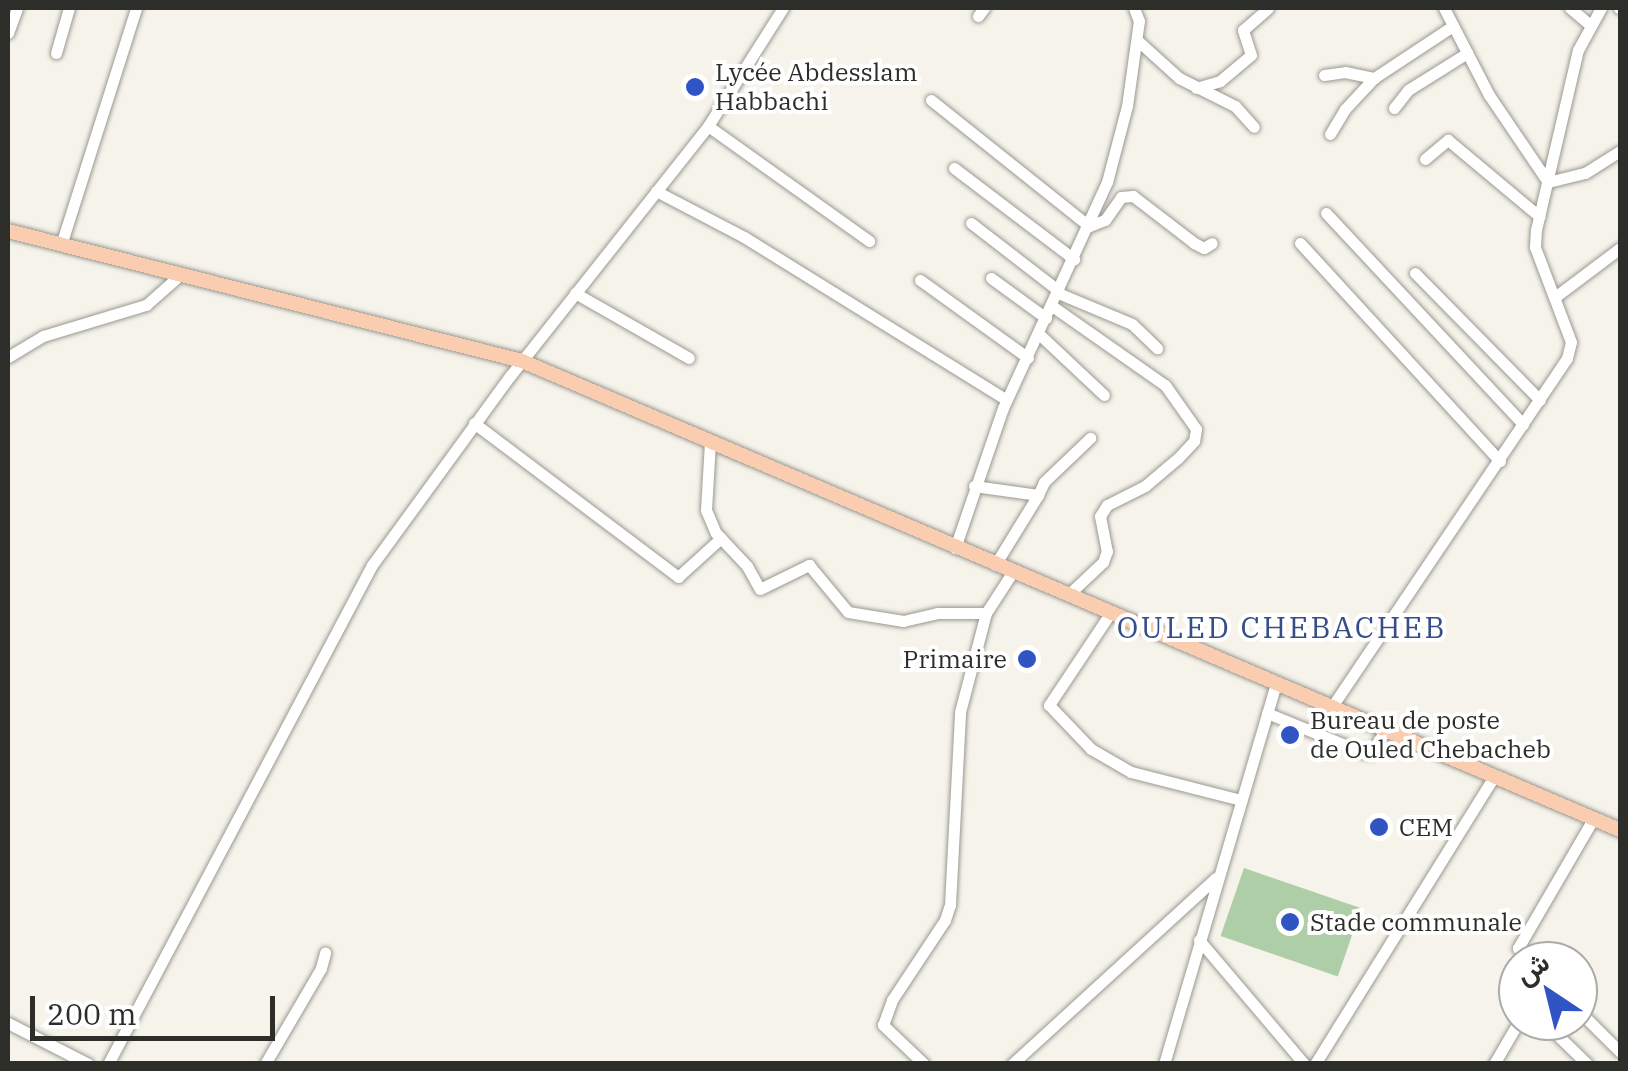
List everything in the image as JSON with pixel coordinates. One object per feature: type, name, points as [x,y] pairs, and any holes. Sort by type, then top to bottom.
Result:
[{"type":"main road","points":[[8,231],[522,361],[1112,612],[1275,686],[1620,830]]},
{"type":"street","points":[[8,33],[17,8]]},
{"type":"street","points":[[56,53],[69,8]]},
{"type":"street","points":[[61,245],[136,8]]},
{"type":"street","points":[[766,8],[775,20]]},
{"type":"street","points":[[108,1064],[368,572],[474,422],[708,126],[783,8]]},
{"type":"street","points":[[955,548],[1007,400],[1089,226],[1122,136],[1139,22],[1134,8]]},
{"type":"street","points":[[1196,88],[1220,82],[1251,55],[1243,30],[1268,8]]},
{"type":"street","points":[[1444,8],[1489,95],[1548,182]]},
{"type":"street","points":[[1570,8],[1590,25]]},
{"type":"street","points":[[1331,708],[1567,358],[1571,342],[1535,246],[1578,50],[1602,8]]},
{"type":"street","points":[[1330,134],[1345,109],[1374,78],[1454,26]]},
{"type":"street","points":[[1137,40],[1196,88],[1235,106],[1254,127]]},
{"type":"street","points":[[1394,108],[1408,90],[1467,53]]},
{"type":"street","points":[[1324,75],[1345,72],[1374,78]]},
{"type":"street","points":[[931,100],[1089,226]]},
{"type":"street","points":[[708,126],[869,241]]},
{"type":"street","points":[[1425,159],[1448,140],[1539,216]]},
{"type":"street","points":[[1548,182],[1585,173],[1620,151]]},
{"type":"street","points":[[954,168],[1074,259]]},
{"type":"street","points":[[656,191],[744,237],[1007,400]]},
{"type":"street","points":[[1089,226],[1105,220],[1122,197],[1133,196],[1194,243],[1204,248],[1212,243]]},
{"type":"street","points":[[1326,213],[1523,424]]},
{"type":"street","points":[[971,223],[1058,292],[1132,324],[1157,348]]},
{"type":"street","points":[[1300,242],[1500,461]]},
{"type":"street","points":[[1556,297],[1620,248]]},
{"type":"street","points":[[1414,273],[1540,400]]},
{"type":"street","points":[[8,357],[43,336],[146,306],[181,274]]},
{"type":"street","points":[[991,278],[1165,385],[1196,429],[1194,440],[1178,458],[1144,486],[1107,504],[1100,516],[1107,552],[1103,562],[1069,594]]},
{"type":"street","points":[[920,280],[1028,358]]},
{"type":"street","points":[[576,293],[689,358]]},
{"type":"street","points":[[1039,334],[1104,394]]},
{"type":"street","points":[[474,422],[678,577],[720,538]]},
{"type":"street","points":[[995,565],[1044,482],[1090,438]]},
{"type":"street","points":[[710,442],[706,510],[720,538],[760,589],[809,565],[848,612],[903,622],[937,613],[986,613]]},
{"type":"street","points":[[974,486],[1038,495]]},
{"type":"street","points":[[924,1064],[883,1025],[899,987],[945,920],[950,904],[960,712],[986,613],[1012,572]]},
{"type":"street","points":[[1112,612],[1049,705],[1091,749],[1131,772],[1241,800]]},
{"type":"street","points":[[1164,1064],[1275,686]]},
{"type":"street","points":[[1267,713],[1362,752],[1370,752],[1386,730]]},
{"type":"street","points":[[1316,1064],[1495,775]]},
{"type":"street","points":[[1522,941],[1593,819]]},
{"type":"street","points":[[1012,1064],[1218,876]]},
{"type":"street","points":[[1199,940],[1304,1064]]},
{"type":"street","points":[[264,1064],[321,968],[325,953]]},
{"type":"street","points":[[8,1023],[88,1064]]},
{"type":"street","points":[[1598,1030],[1620,1052]]},
{"type":"street","points":[[1494,1064],[1507,1041]]},
{"type":"street","points":[[1563,1041],[1587,1064]]},
{"type":"green space","name":"Stade communale","points":[[1244,868],[1361,908],[1338,976],[1221,936]]},
{"type":"place","name":"Lycée Abdesslam Habbachi","points":[[695,87]]},
{"type":"place","name":"Primaire","points":[[1027,659]]},
{"type":"place","name":"Bureau de poste de Ouled Chebacheb","points":[[1290,735]]},
{"type":"place","name":"CEM","points":[[1379,827]]},
{"type":"place","name":"Stade communale","points":[[1290,922]]},
{"type":"district","name":"OULED CHEBACHEB","points":[[1282,627]]}]
